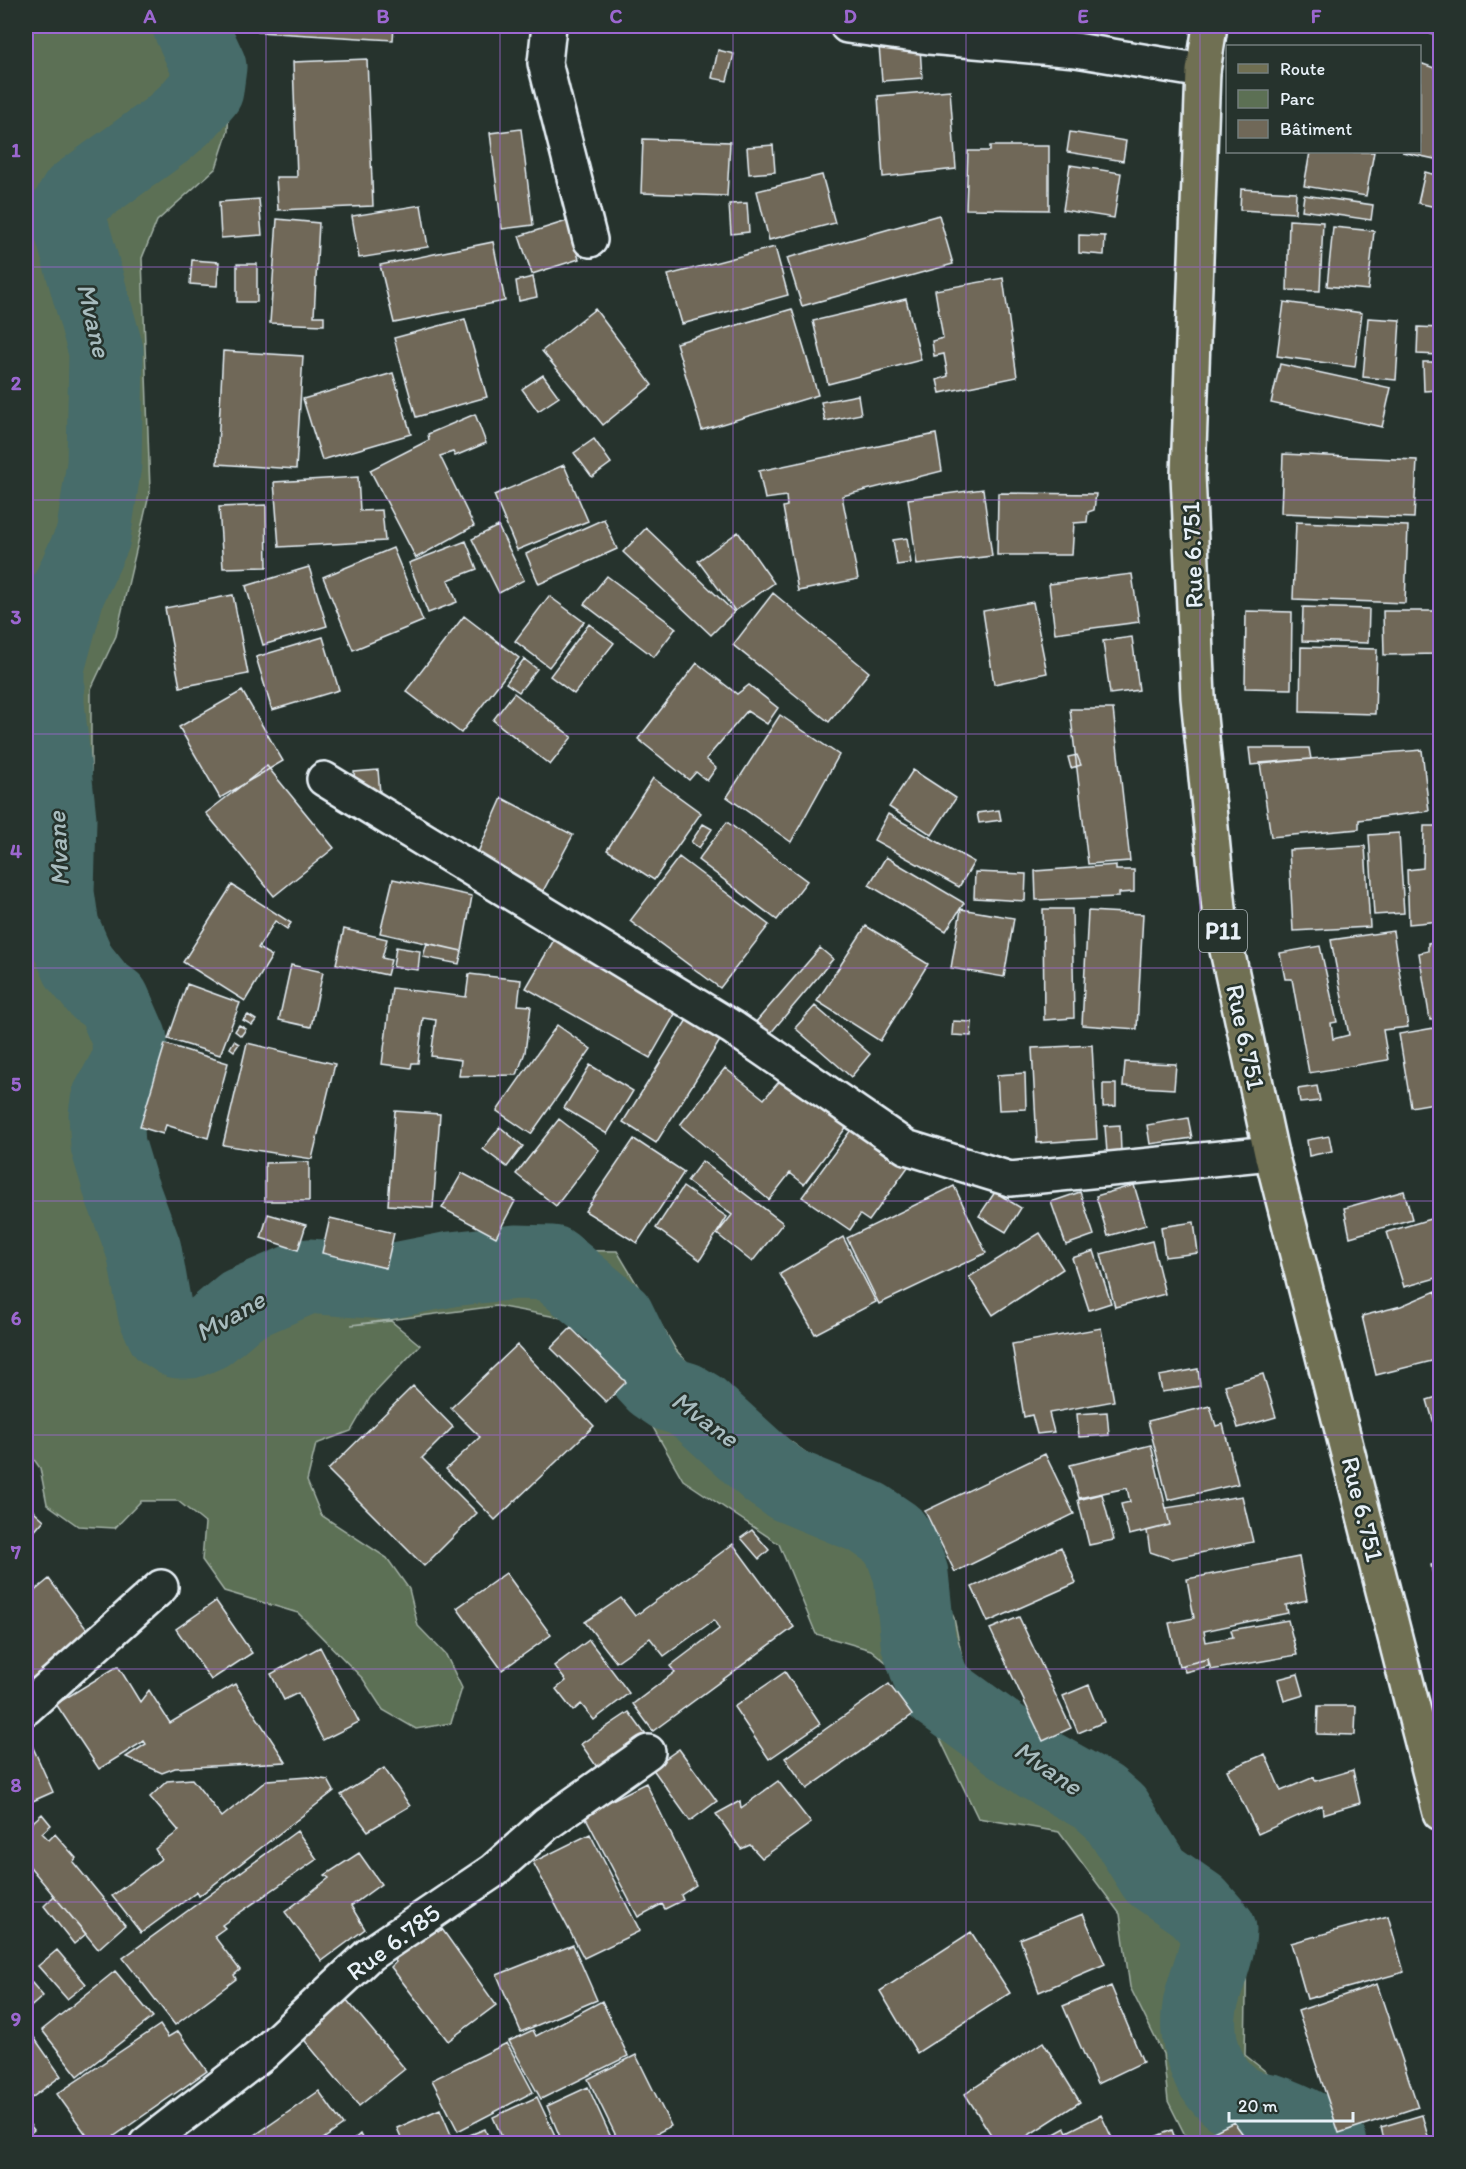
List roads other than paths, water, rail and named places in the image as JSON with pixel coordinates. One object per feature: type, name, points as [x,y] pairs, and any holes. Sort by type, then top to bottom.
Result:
[{"type":"main road","name":"Rue 6.751","points":[[1210,26],[1203,71],[1188,475],[1198,697],[1220,918],[1271,1153],[1440,1813]]},
{"type":"street","points":[[549,26],[545,63],[590,240]]},
{"type":"street","points":[[847,26],[929,37],[1076,50],[1203,71]]},
{"type":"street","points":[[324,778],[733,1028],[906,1147],[1010,1179],[1271,1153]]},
{"type":"street","points":[[26,1708],[161,1587]]},
{"type":"street","name":"Rue 6.785","points":[[146,2144],[263,2054],[370,1953],[493,1870],[546,1824],[648,1752]]},
{"type":"waterway","name":"Mvane","points":[[190,26],[209,67],[206,90],[167,130],[77,195],[67,212],[106,351],[104,464],[93,537],[68,591],[47,668],[47,704],[59,819],[57,893],[62,927],[79,966],[99,991],[113,1001],[130,1040],[128,1064],[108,1101],[106,1115],[108,1145],[144,1250],[155,1312],[164,1332],[178,1341],[190,1341],[208,1333],[241,1305],[308,1276],[385,1282],[451,1269],[516,1262],[552,1263],[617,1317],[643,1371],[655,1384],[671,1395],[684,1399],[699,1408],[769,1472],[788,1485],[868,1518],[893,1535],[902,1549],[911,1574],[918,1641],[931,1679],[939,1692],[1040,1765],[1099,1798],[1115,1812],[1155,1876],[1198,1906],[1219,1930],[1200,2006],[1199,2020],[1202,2050],[1214,2078],[1234,2099],[1250,2107],[1270,2111],[1294,2120],[1330,2144]]}]
